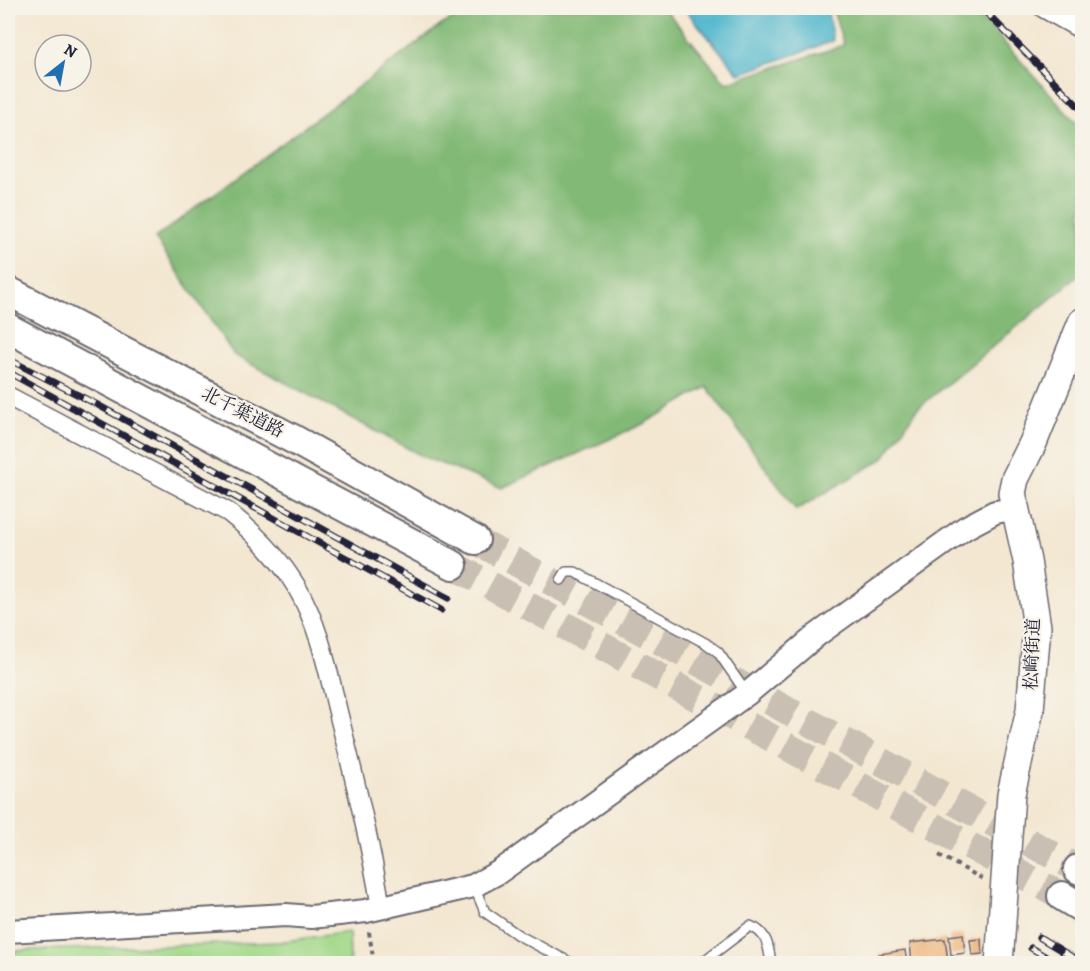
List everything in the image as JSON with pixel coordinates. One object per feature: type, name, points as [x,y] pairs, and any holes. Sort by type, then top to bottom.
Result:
[{"type":"highway","name":"北千葉道路","points":[[8,291],[293,438],[475,540]]},
{"type":"highway","name":"北千葉道路","points":[[8,328],[453,566]]},
{"type":"main road","name":"松崎街道","points":[[999,963],[1011,794],[1030,710],[1037,627],[1028,561],[1014,510],[1012,493],[1015,479],[1038,433],[1083,322]]},
{"type":"street","points":[[1043,8],[1083,30]]},
{"type":"street","points":[[8,396],[228,512],[254,533],[277,558],[296,586],[321,642],[372,852],[374,909]]},
{"type":"street","points":[[8,932],[286,915],[311,917],[374,909],[474,886],[518,861],[747,694],[817,635],[965,528],[995,512],[1014,510]]},
{"type":"lane","points":[[561,580],[566,572],[575,572],[707,644],[718,652],[747,694]]},
{"type":"lane","points":[[474,886],[485,912],[518,934],[573,963]]},
{"type":"lane","points":[[700,963],[750,926],[758,929],[767,939],[771,963]]},
{"type":"path","points":[[939,855],[990,883]]},
{"type":"path","points":[[374,909],[374,963]]},
{"type":"green space","points":[[477,8],[664,8],[726,83],[844,45],[832,8],[973,8],[1082,129],[1082,273],[917,409],[883,459],[796,510],[707,387],[643,424],[502,488],[424,457],[234,355],[155,238],[443,24]]},
{"type":"green space","points":[[349,932],[350,963],[8,963],[8,951],[279,942]]},
{"type":"water","points":[[684,8],[827,8],[833,41],[739,74]]},
{"type":"building","points":[[963,934],[965,953],[951,955],[949,936]]},
{"type":"building","points":[[945,939],[948,962],[912,964],[910,943]]},
{"type":"building","points":[[981,939],[982,954],[972,955],[970,940]]},
{"type":"building","points":[[905,950],[907,964],[881,964],[879,954]]},
{"type":"building","points":[[981,961],[981,964],[960,964],[960,962]]},
{"type":"tunnel","points":[[475,540],[1078,869]]},
{"type":"tunnel","points":[[453,565],[1062,896]]},
{"type":"railway","points":[[982,8],[1082,110]]},
{"type":"railway","points":[[8,359],[96,404],[448,598]]},
{"type":"railway","points":[[8,372],[441,610]]},
{"type":"railway","points":[[1039,937],[1082,963]]},
{"type":"railway","points":[[1031,948],[1058,964]]}]
